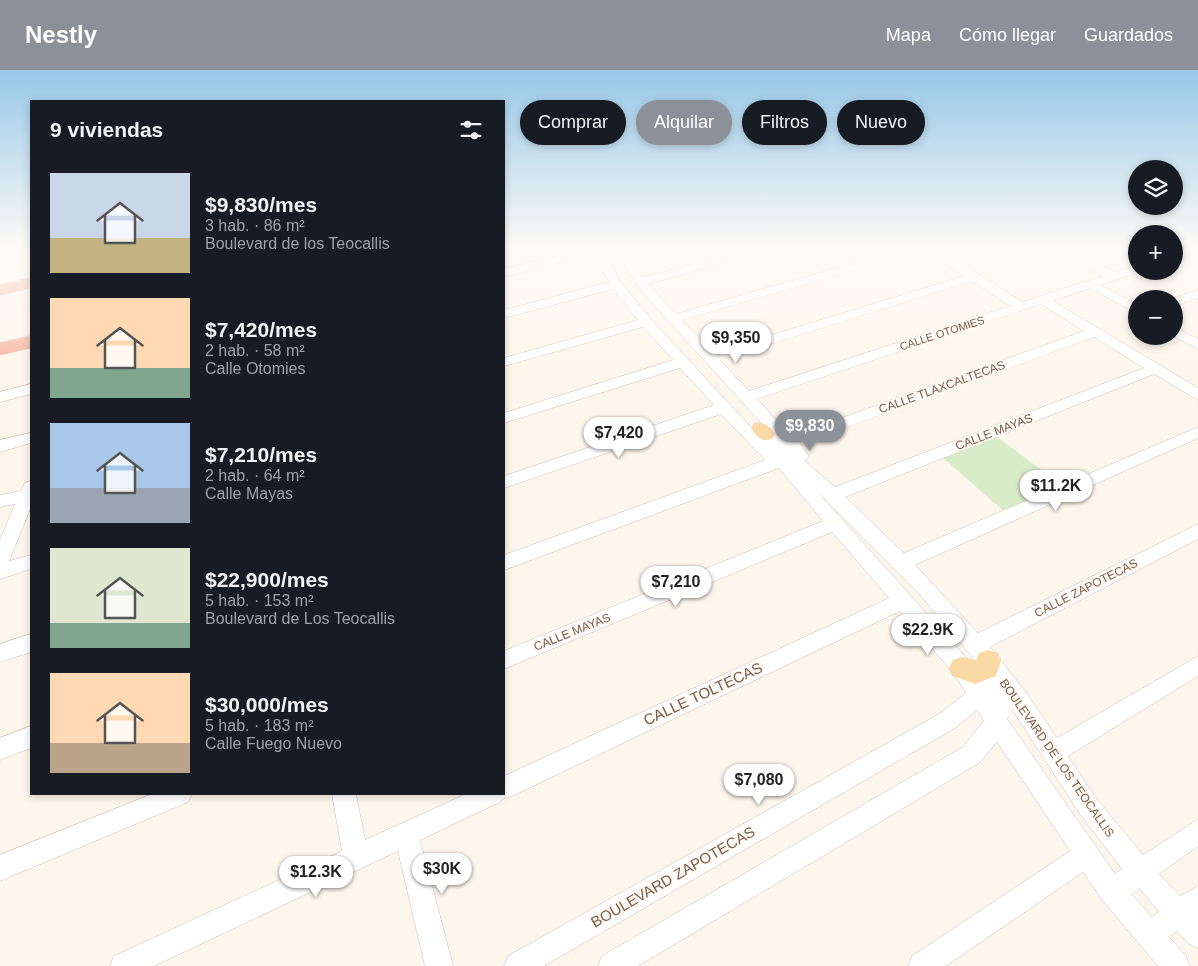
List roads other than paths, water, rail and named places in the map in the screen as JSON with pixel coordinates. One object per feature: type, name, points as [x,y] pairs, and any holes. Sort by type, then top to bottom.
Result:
[{"type":"highway","points":[[0,349],[30,342]]},
{"type":"main road","points":[[962,668],[971,672],[982,672],[987,668],[981,653]]},
{"type":"street","points":[[505,314],[594,290]]},
{"type":"street","points":[[621,290],[646,322],[775,462],[793,475]]},
{"type":"street","name":"BOULEVARD DE LOS TEOCALLIS","points":[[633,290],[650,311],[763,432],[833,495],[900,563],[981,653],[1008,687],[1054,752],[1088,807],[1140,871],[1188,906]]},
{"type":"street","points":[[647,290],[790,442],[833,495]]},
{"type":"street","points":[[672,318],[772,290]]},
{"type":"street","points":[[710,358],[932,290]]},
{"type":"street","points":[[994,290],[1020,307]]},
{"type":"street","name":"CALLE OTOMIES","points":[[747,397],[1074,290]]},
{"type":"street","points":[[1101,290],[1128,305]]},
{"type":"street","points":[[1183,299],[1198,294]]},
{"type":"street","points":[[1043,300],[1198,395]]},
{"type":"street","points":[[505,362],[646,322]]},
{"type":"street","name":"CALLE TLAXCALTECAS","points":[[790,442],[1095,332]]},
{"type":"street","points":[[1183,336],[1198,344]]},
{"type":"street","points":[[505,418],[684,362]]},
{"type":"street","name":"CALLE MAYAS","points":[[833,495],[1155,369]]},
{"type":"street","points":[[0,397],[30,389]]},
{"type":"street","points":[[505,482],[725,407]]},
{"type":"street","name":"BOULEVARD DE LOS TEOCALLIS","points":[[763,432],[793,475],[834,524],[962,668],[1086,855]]},
{"type":"street","points":[[900,563],[1198,432]]},
{"type":"street","points":[[0,446],[30,438]]},
{"type":"street","points":[[505,563],[775,462]]},
{"type":"street","points":[[0,501],[30,492]]},
{"type":"street","points":[[0,560],[30,492]]},
{"type":"street","name":"CALLE MAYAS","points":[[505,660],[834,524]]},
{"type":"street","name":"CALLE ZAPOTECAS","points":[[981,653],[1198,531]]},
{"type":"street","points":[[0,571],[30,562]]},
{"type":"street","name":"CALLE TOLTECAS","points":[[505,788],[903,600]]},
{"type":"street","points":[[0,653],[30,643]]},
{"type":"street","points":[[1054,752],[1198,665]]},
{"type":"street","name":"BOULEVARD ZAPOTECAS","points":[[518,966],[947,721],[989,686],[1008,687]]},
{"type":"street","points":[[612,966],[971,755],[989,735],[1008,687]]},
{"type":"street","points":[[0,749],[30,737]]},
{"type":"street","points":[[0,868],[178,795]]},
{"type":"street","points":[[344,795],[356,856]]},
{"type":"street","points":[[124,966],[490,795]]},
{"type":"street","points":[[1112,892],[1198,831]]},
{"type":"street","points":[[406,834],[439,966]]},
{"type":"street","points":[[922,966],[1086,855],[1112,892],[1176,966]]},
{"type":"street","points":[[1150,935],[1188,906],[1198,935]]}]
